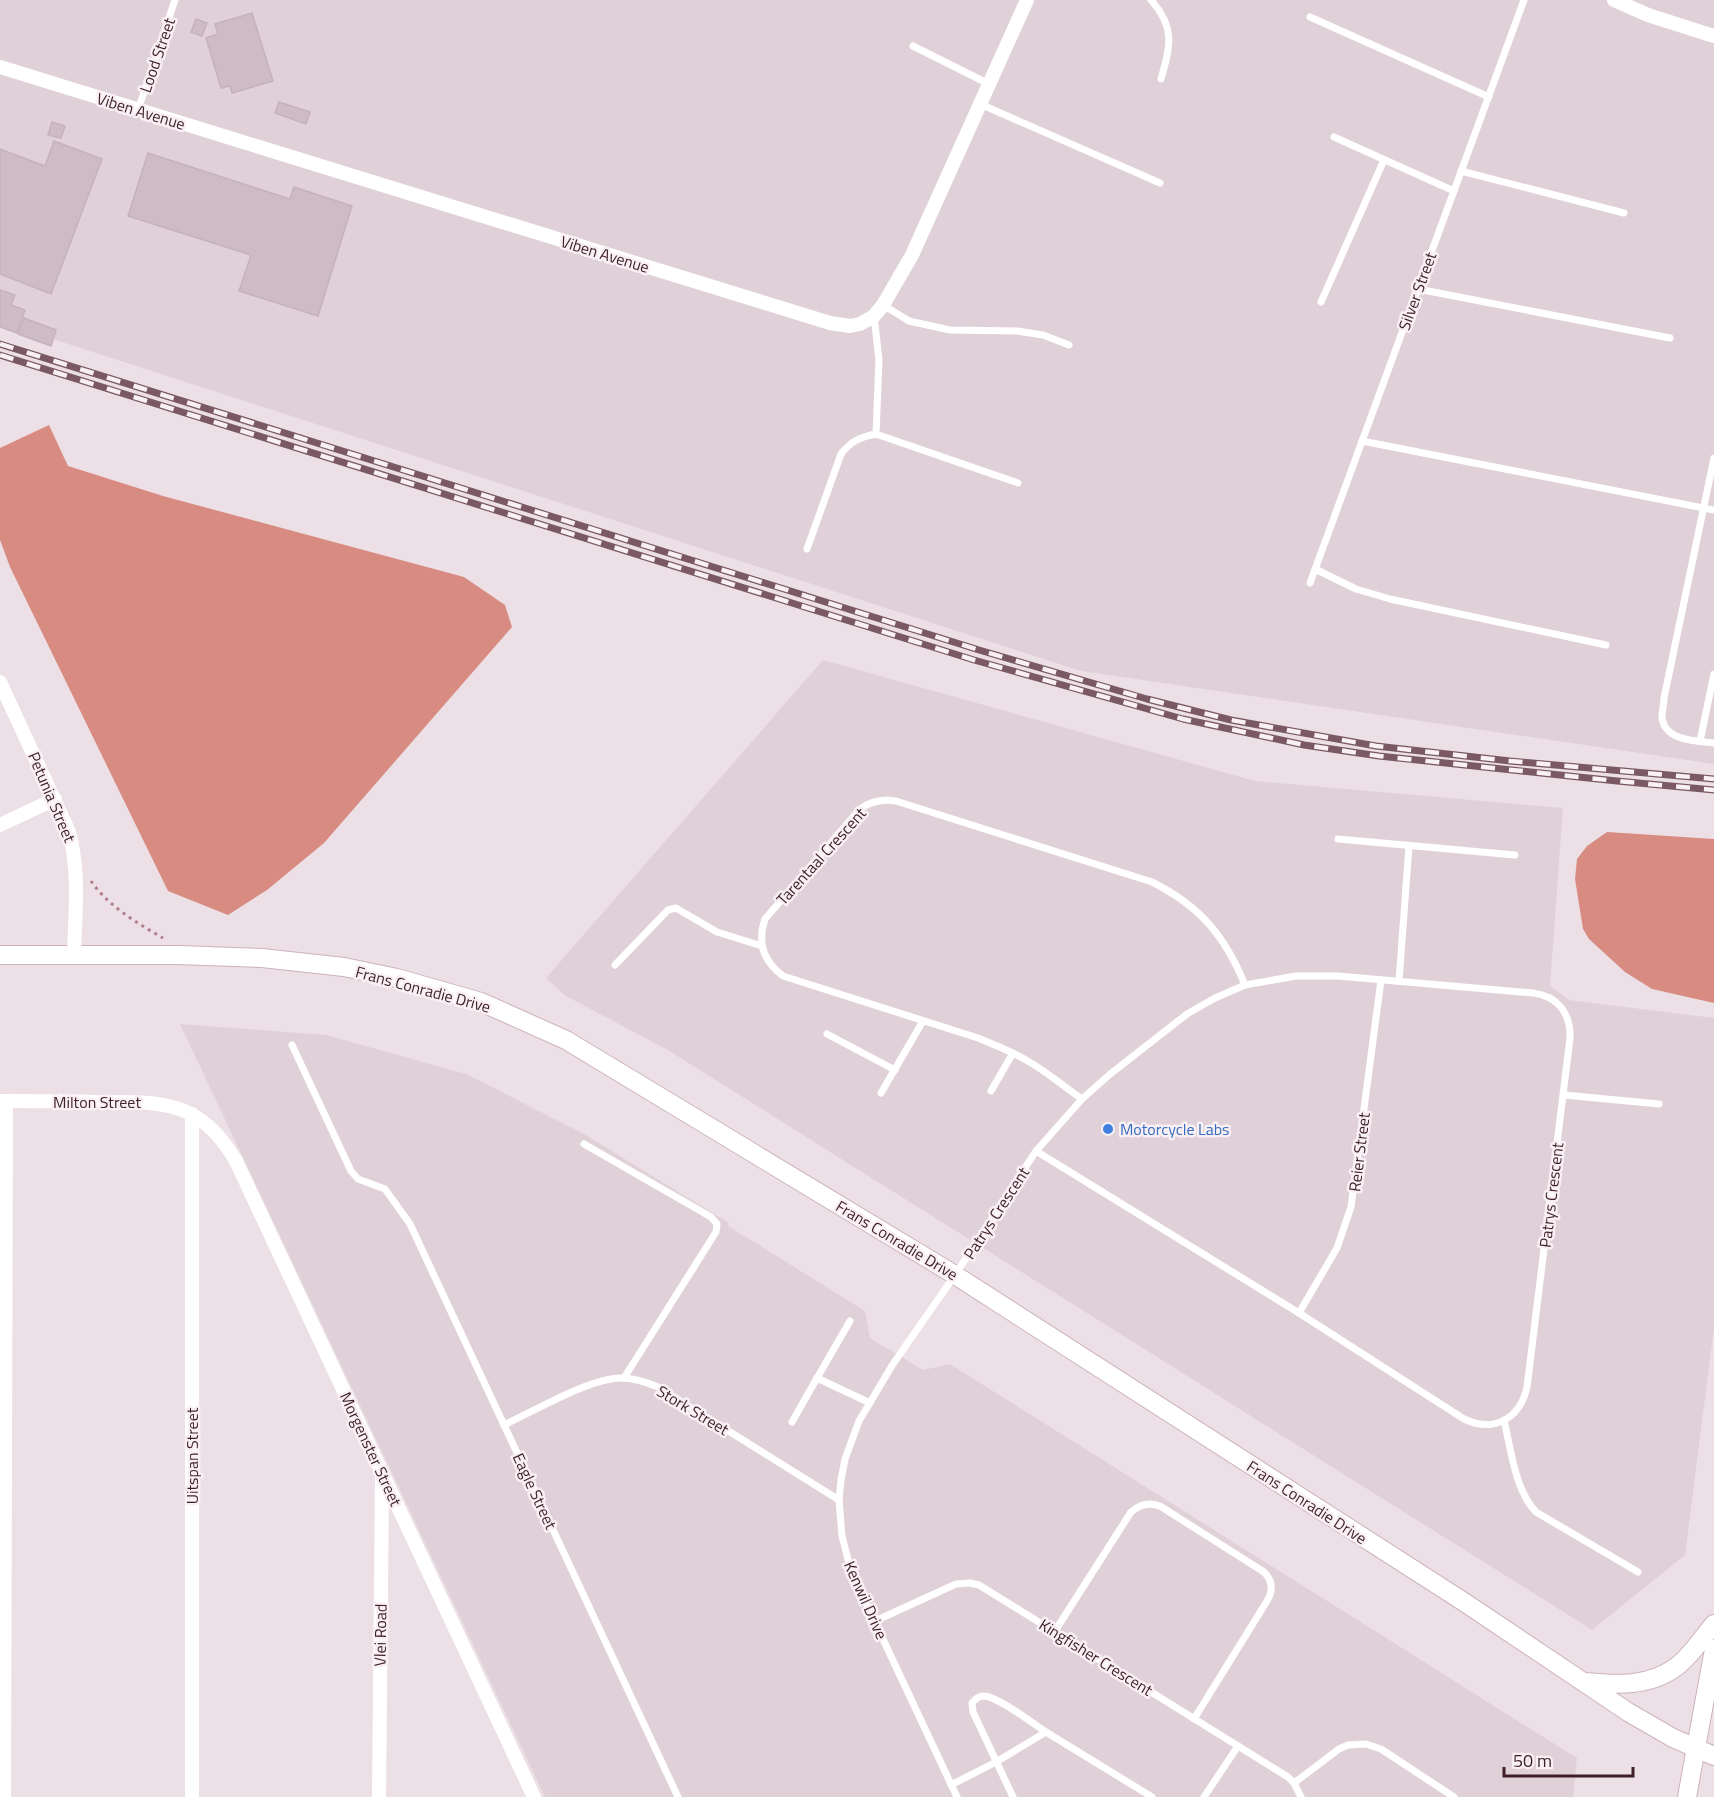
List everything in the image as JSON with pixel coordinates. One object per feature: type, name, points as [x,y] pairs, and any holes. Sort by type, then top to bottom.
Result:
[{"type":"street","points":[[879,311],[912,255],[1027,0]]},
{"type":"street","points":[[1616,0],[1648,15],[1714,36]]},
{"type":"street","name":"Viben Avenue","points":[[0,67],[830,323],[850,326],[860,324],[879,311]]},
{"type":"street","name":"Petunia Street","points":[[0,682],[55,799],[74,849],[77,879],[74,955]]},
{"type":"street","points":[[0,825],[55,799]]},
{"type":"street","name":"Frans Conradie Drive","points":[[0,955],[177,955],[262,958],[344,967],[397,978],[481,1002],[566,1040],[955,1275],[1464,1602],[1628,1712],[1673,1738],[1714,1756]]},
{"type":"street","points":[[3,1101],[4,1797]]},
{"type":"street","name":"Milton Street","points":[[3,1101],[145,1102],[170,1105],[192,1114]]},
{"type":"street","name":"Morgenster Street","points":[[192,1114],[218,1134],[236,1161],[530,1796]]},
{"type":"street","name":"Uitspan Street","points":[[192,1114],[192,1797]]},
{"type":"street","name":"Vlei Road","points":[[379,1797],[382,1473]]},
{"type":"street","points":[[1580,1681],[1628,1684],[1644,1682],[1661,1676],[1676,1667],[1714,1624]]},
{"type":"street","points":[[1687,1797],[1714,1649]]},
{"type":"lane","name":"Lood Street","points":[[138,110],[175,0]]},
{"type":"lane","points":[[1151,0],[1163,17],[1169,33],[1170,48],[1161,79]]},
{"type":"lane","name":"Silver Street","points":[[1310,583],[1524,0]]},
{"type":"lane","points":[[1310,17],[1489,97]]},
{"type":"lane","points":[[913,46],[989,84]]},
{"type":"lane","points":[[980,104],[1160,183]]},
{"type":"lane","points":[[1334,137],[1454,191]]},
{"type":"lane","points":[[1321,302],[1384,160]]},
{"type":"lane","points":[[1461,171],[1624,213]]},
{"type":"lane","points":[[1418,289],[1670,338]]},
{"type":"lane","points":[[876,434],[879,311],[909,321],[950,330],[1017,331],[1043,335],[1069,345]]},
{"type":"lane","points":[[807,549],[841,454],[858,438],[876,434],[1018,483]]},
{"type":"lane","points":[[1362,441],[1714,510]]},
{"type":"lane","points":[[1714,458],[1662,717],[1672,734],[1714,743]]},
{"type":"lane","points":[[1315,569],[1356,589],[1390,599],[1606,645]]},
{"type":"lane","points":[[1700,741],[1714,674]]},
{"type":"lane","name":"Tarentaal Crescent","points":[[762,946],[762,928],[771,911],[860,809],[872,802],[888,800],[1135,875],[1169,890],[1198,912],[1221,937],[1245,985]]},
{"type":"lane","points":[[1338,839],[1515,855]]},
{"type":"lane","points":[[1399,981],[1409,846]]},
{"type":"lane","points":[[615,965],[668,910],[676,908],[717,932],[762,946],[769,963],[783,976],[978,1038],[1013,1053],[1048,1074],[1082,1099]]},
{"type":"lane","name":"Patrys Crescent","points":[[955,1275],[1036,1151],[1082,1099],[1136,1052],[1188,1014],[1215,998],[1245,985],[1296,976],[1338,976],[1541,994],[1555,1001],[1566,1013],[1571,1030],[1527,1387],[1517,1410],[1504,1420],[1488,1425],[1479,1425],[1464,1419],[1299,1313],[1036,1151]]},
{"type":"lane","name":"Reier Street","points":[[1299,1313],[1337,1248],[1351,1208],[1381,980]]},
{"type":"lane","points":[[881,1093],[923,1021]]},
{"type":"lane","points":[[827,1034],[895,1070]]},
{"type":"lane","name":"Eagle Street","points":[[292,1045],[351,1171],[358,1179],[385,1189],[410,1224],[678,1797]]},
{"type":"lane","points":[[991,1091],[1013,1053]]},
{"type":"lane","points":[[1564,1095],[1659,1104]]},
{"type":"lane","points":[[584,1144],[711,1217],[717,1224],[716,1232],[624,1378]]},
{"type":"lane","name":"Kenwil Drive","points":[[955,1275],[892,1364],[870,1403],[851,1440],[841,1480],[839,1500],[840,1518],[851,1571],[957,1797]]},
{"type":"lane","points":[[792,1422],[850,1321]]},
{"type":"lane","points":[[818,1378],[870,1403]]},
{"type":"lane","name":"Stork Street","points":[[504,1425],[595,1383],[604,1380],[635,1379],[658,1387],[839,1500]]},
{"type":"lane","points":[[1504,1420],[1521,1490],[1530,1506],[1536,1512],[1638,1572]]},
{"type":"lane","points":[[1055,1631],[1131,1512],[1143,1505],[1160,1506],[1264,1572],[1271,1586],[1270,1597],[1194,1719]]},
{"type":"lane","name":"Kingfisher Crescent","points":[[875,1621],[956,1584],[970,1583],[987,1588],[1288,1777],[1301,1797]]},
{"type":"lane","points":[[1013,1797],[973,1712],[972,1703],[982,1696],[994,1700],[1149,1796]]},
{"type":"lane","points":[[951,1785],[996,1762],[1046,1732]]},
{"type":"lane","points":[[1294,1783],[1339,1749],[1348,1745],[1366,1744],[1381,1749],[1454,1797]]},
{"type":"lane","points":[[1204,1797],[1238,1746]]},
{"type":"path","points":[[90,879],[105,898],[126,915],[167,940]]},
{"type":"shaded area","points":[[0,0],[1714,0],[1714,764],[1081,671],[0,322]]},
{"type":"shaded area","points":[[49,425],[68,466],[163,496],[464,577],[505,605],[512,627],[324,843],[267,890],[228,915],[168,891],[10,567],[0,540],[0,448]]},
{"type":"shaded area","points":[[823,660],[1255,781],[1563,808],[1550,986],[1569,1000],[1714,1018],[1714,1328],[1685,1555],[1592,1630],[666,1049],[564,995],[546,978]]},
{"type":"shaded area","points":[[1607,832],[1714,839],[1714,1003],[1652,989],[1625,972],[1589,939],[1583,929],[1575,879],[1577,859],[1587,846]]},
{"type":"shaded area","points":[[180,1024],[326,1035],[466,1074],[584,1134],[729,1223],[728,1226],[865,1311],[870,1338],[923,1370],[950,1364],[1577,1758],[1573,1797],[545,1797]]},
{"type":"building","points":[[252,13],[273,81],[232,93],[230,86],[221,88],[206,38],[218,34],[215,24]]},
{"type":"building","points":[[196,19],[207,23],[202,36],[191,32]]},
{"type":"building","points":[[279,102],[310,112],[306,124],[275,113]]},
{"type":"building","points":[[52,122],[65,126],[61,138],[48,135]]},
{"type":"building","points":[[54,141],[102,159],[51,294],[0,274],[0,149],[45,166]]},
{"type":"building","points":[[148,153],[290,199],[294,187],[352,206],[318,316],[239,291],[251,255],[128,216]]},
{"type":"building","points":[[0,290],[15,295],[11,305],[25,310],[17,333],[0,327]]},
{"type":"building","points":[[24,318],[56,330],[51,346],[18,334]]},
{"type":"railway","points":[[0,344],[979,650],[1147,699],[1231,720],[1376,746],[1510,761],[1714,779]]},
{"type":"railway","points":[[0,355],[974,660],[1183,719],[1304,745],[1379,756],[1714,790]]},
{"type":"place","name":"Motorcycle Labs","points":[[1108,1129]]}]
